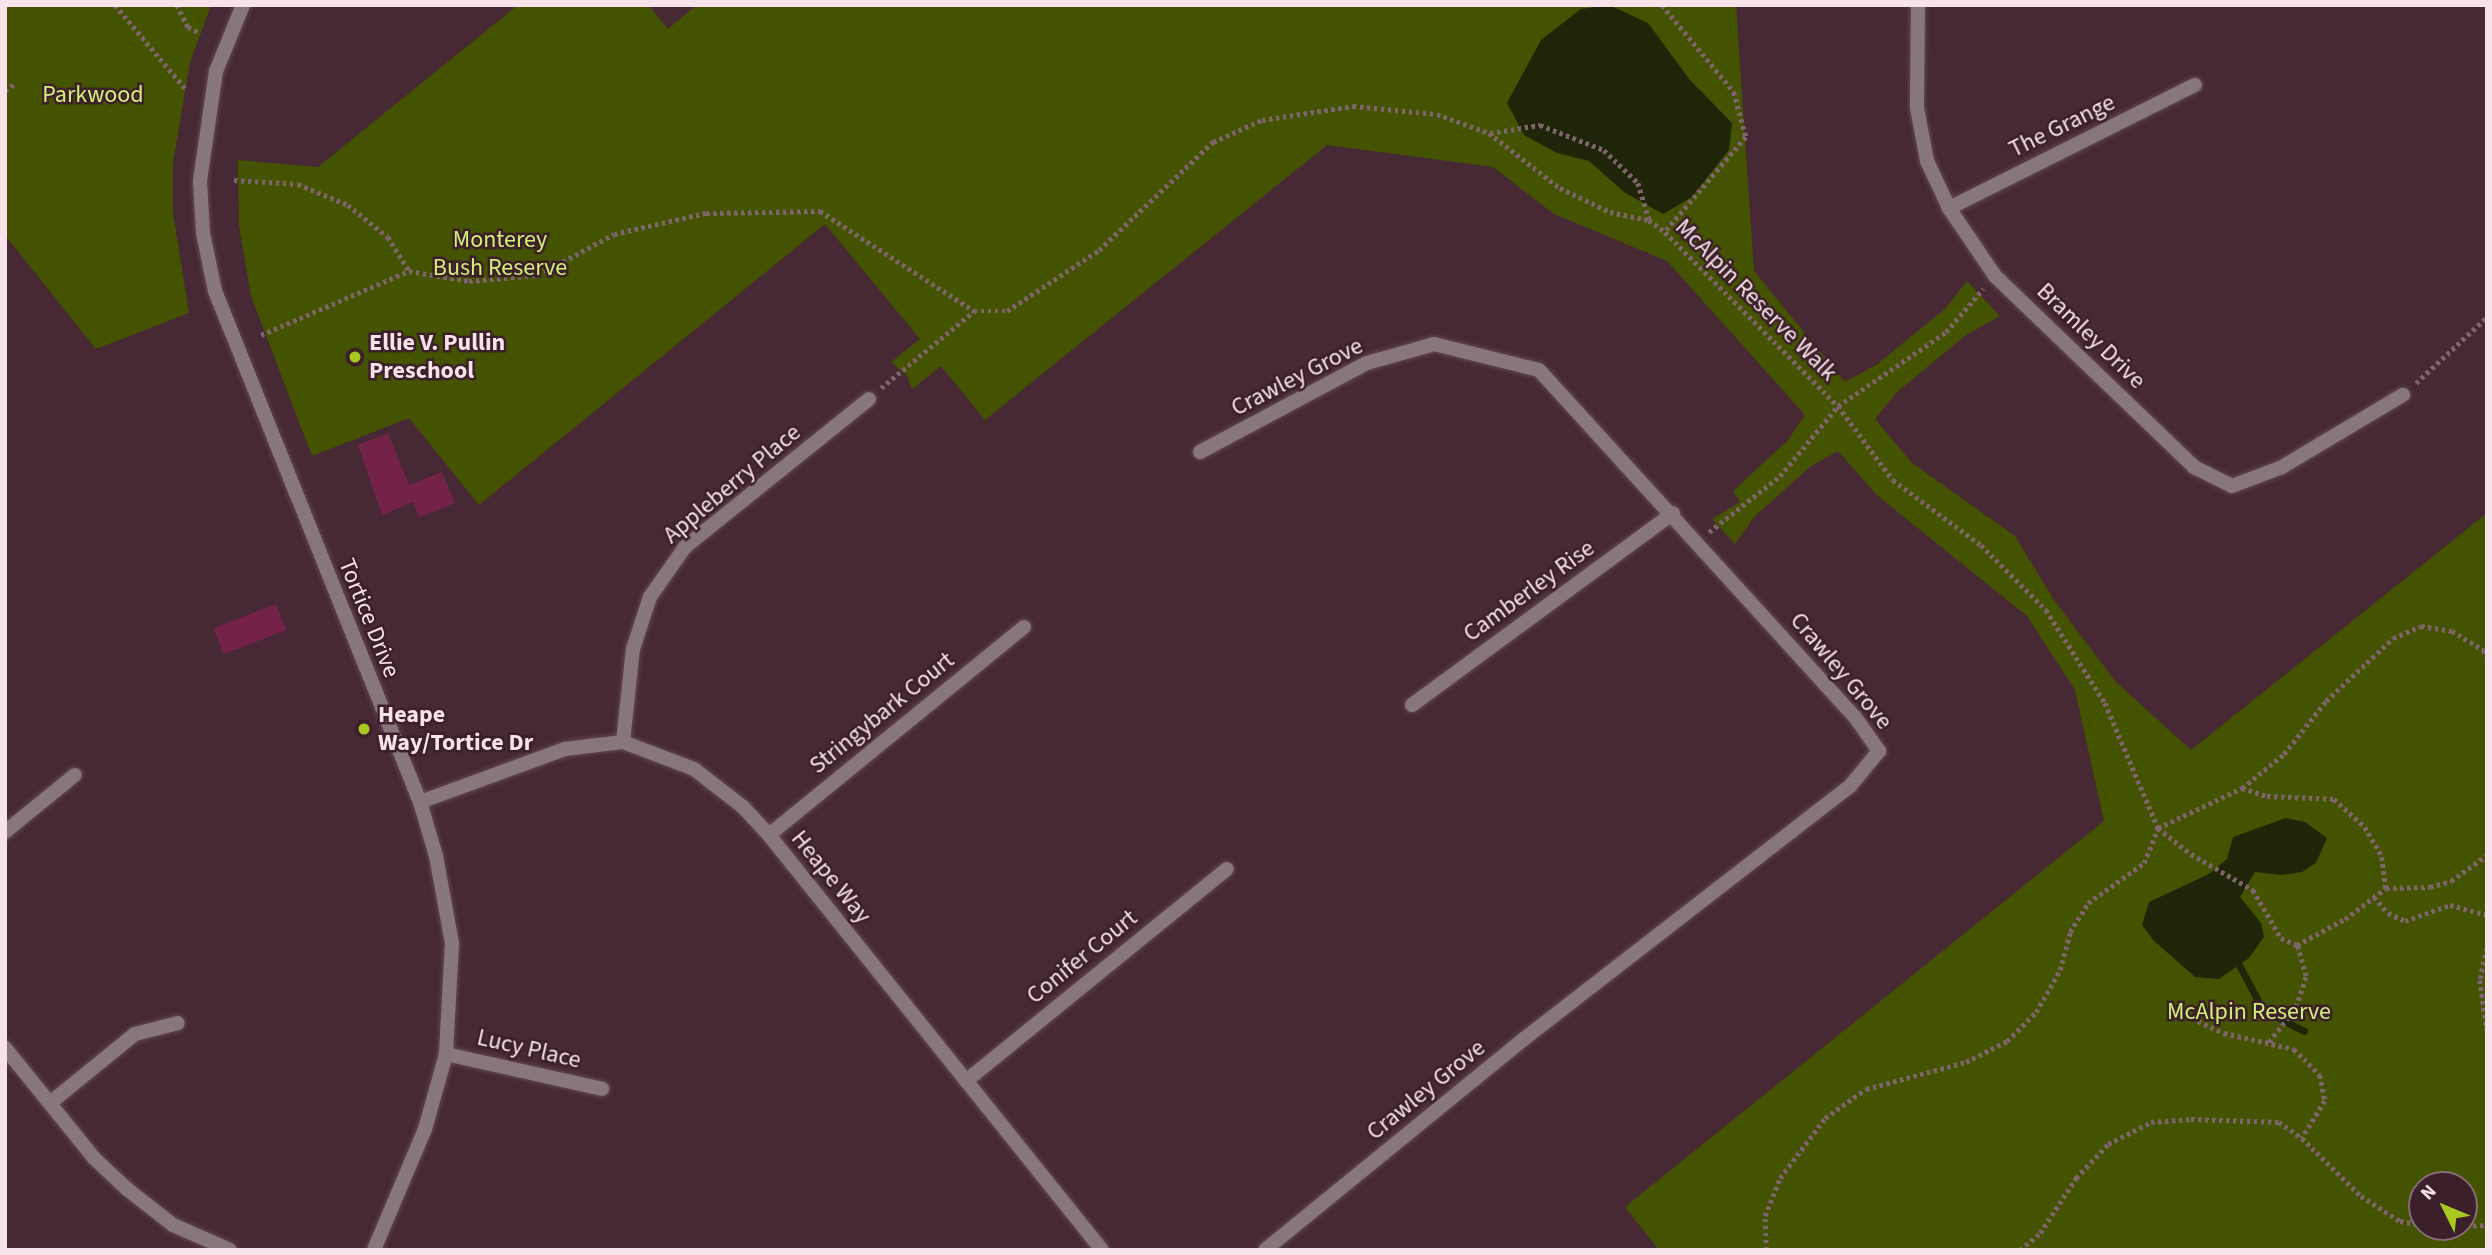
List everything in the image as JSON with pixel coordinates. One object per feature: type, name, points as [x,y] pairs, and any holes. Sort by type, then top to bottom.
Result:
[{"type":"street","name":"Tortice Drive","points":[[243,5],[216,71],[201,181],[203,233],[215,290],[420,802],[436,856],[452,943],[446,1054],[425,1129],[374,1250]]},
{"type":"street","name":"Bramley Drive","points":[[1917,5],[1917,108],[1927,161],[1949,208],[1995,276],[2194,467],[2232,486],[2283,467],[2403,395]]},
{"type":"street","name":"The Grange","points":[[1949,208],[2195,85]]},
{"type":"street","name":"Crawley Grove","points":[[1200,452],[1367,363],[1434,344],[1539,370],[1698,541],[1855,717],[1879,751],[1850,786],[1525,1038],[1265,1250]]},
{"type":"street","name":"Appleberry Place","points":[[623,742],[634,649],[650,597],[685,547],[869,399]]},
{"type":"street","name":"Camberley Rise","points":[[1412,705],[1673,513]]},
{"type":"street","name":"Stringybark Court","points":[[769,835],[1024,627]]},
{"type":"street","name":"Heape Way","points":[[420,802],[565,749],[623,742],[694,769],[743,807],[769,835],[1102,1250]]},
{"type":"street","points":[[5,832],[75,775]]},
{"type":"street","name":"Conifer Court","points":[[966,1081],[1227,869]]},
{"type":"street","points":[[50,1103],[135,1034],[178,1023]]},
{"type":"street","points":[[5,1048],[94,1158],[127,1189],[173,1225],[230,1250]]},
{"type":"street","name":"Lucy Place","points":[[446,1054],[602,1089]]},
{"type":"path","points":[[115,5],[186,88]]},
{"type":"path","points":[[177,5],[188,27],[201,33]]},
{"type":"path","points":[[1662,5],[1734,92],[1746,137],[1665,232]]},
{"type":"path","points":[[5,91],[14,84]]},
{"type":"path","name":"McAlpin Reserve Walk","points":[[974,311],[1007,312],[1099,250],[1213,142],[1262,120],[1353,106],[1437,114],[1489,133],[1560,188],[1610,212],[1649,220],[1665,232],[1838,406],[1893,480],[1981,545],[2046,610],[2105,703],[2158,828],[2191,854],[2211,863],[2253,890],[2281,938],[2297,945]]},
{"type":"path","points":[[1489,133],[1540,125],[1604,150],[1638,183],[1649,220]]},
{"type":"path","points":[[234,180],[298,184],[348,205],[388,237],[408,271]]},
{"type":"path","points":[[261,335],[408,271],[469,282],[538,275],[614,234],[706,213],[820,211],[974,311],[869,399]]},
{"type":"path","points":[[1698,541],[1780,477],[1838,406],[1946,332],[1995,276]]},
{"type":"path","points":[[2403,395],[2487,317]]},
{"type":"path","points":[[1766,1250],[1765,1216],[1780,1178],[1825,1118],[1866,1089],[1966,1062],[2007,1041],[2036,1012],[2060,970],[2070,932],[2088,903],[2144,863],[2158,828],[2242,788],[2284,754],[2326,701],[2393,638],[2421,626],[2452,631],[2484,650],[2487,659]]},
{"type":"path","points":[[2242,788],[2267,796],[2334,799],[2365,827],[2382,857],[2386,888]]},
{"type":"path","points":[[2269,1042],[2296,1007],[2306,976],[2297,945],[2386,888],[2430,887],[2451,881],[2487,855]]},
{"type":"path","points":[[2374,897],[2388,913],[2405,921],[2450,905],[2487,915]]},
{"type":"path","points":[[2487,948],[2480,981],[2487,1030]]},
{"type":"path","points":[[2198,1021],[2224,1033],[2294,1049],[2320,1074],[2325,1101],[2302,1138]]},
{"type":"path","points":[[2020,1250],[2040,1233],[2076,1178],[2109,1144],[2151,1122],[2252,1119],[2279,1122],[2302,1138],[2361,1196],[2400,1221],[2408,1222]]},
{"type":"path","points":[[1901,1250],[1935,1250]]},
{"type":"green space","name":"Parkwood","points":[[5,5],[211,5],[190,62],[173,163],[173,213],[189,313],[96,349],[5,235]]},
{"type":"green space","points":[[518,5],[648,5],[668,29],[697,5],[1736,5],[1754,271],[1845,382],[1876,365],[1945,309],[1967,281],[2000,316],[1966,335],[1897,392],[1875,419],[1912,463],[2015,536],[2054,600],[2116,682],[2191,750],[2487,513],[2487,1250],[1659,1250],[1625,1207],[2104,821],[2075,690],[2027,616],[1878,496],[1838,451],[1811,466],[1755,516],[1735,544],[1712,519],[1740,502],[1733,491],[1788,440],[1805,415],[1667,261],[1554,214],[1493,167],[1327,145],[985,420],[941,366],[912,389],[907,376],[891,362],[920,339],[825,224],[479,505],[409,418],[312,456],[251,296],[239,226],[238,160],[318,167]]},
{"type":"shaded area","points":[[1609,5],[1648,23],[1690,80],[1732,123],[1729,150],[1692,197],[1663,214],[1624,192],[1589,161],[1557,153],[1524,135],[1507,103],[1541,40],[1581,9]]},
{"type":"shaded area","points":[[2286,818],[2305,822],[2327,838],[2316,863],[2302,872],[2282,875],[2255,872],[2240,897],[2261,923],[2264,937],[2249,958],[2219,979],[2195,977],[2153,940],[2142,925],[2149,902],[2209,874],[2227,859],[2233,837]]},
{"type":"building","points":[[388,433],[409,485],[442,472],[455,503],[419,518],[413,502],[382,515],[358,445]]},
{"type":"building","points":[[276,604],[286,630],[223,654],[213,628]]},
{"type":"waterway","points":[[2239,965],[2263,1010],[2304,1031]]},
{"type":"place","name":"Ellie V. Pullin Preschool","points":[[355,357]]},
{"type":"place","name":"Heape Way/Tortice Dr","points":[[364,729]]},
{"type":"park label","name":"Monterey Bush Reserve","points":[[500,254]]},
{"type":"park label","name":"McAlpin Reserve","points":[[2249,1012]]}]
